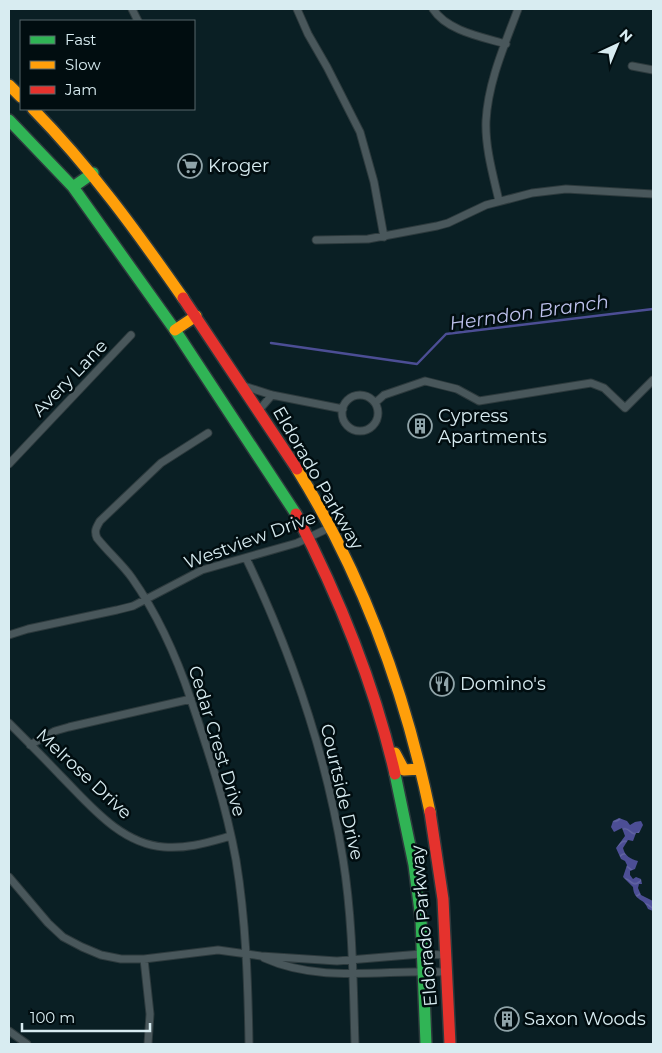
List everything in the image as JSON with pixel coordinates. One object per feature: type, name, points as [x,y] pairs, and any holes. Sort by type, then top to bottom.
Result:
[{"type":"main road","points":[[9,85],[20,96]]},
{"type":"main road","name":"Eldorado Parkway","points":[[34,110],[50,125],[92,173],[196,316],[244,386],[293,462],[330,527],[364,601],[391,669],[412,736],[429,806],[440,871],[450,1044]]},
{"type":"main road","name":"Eldorado Parkway","points":[[9,120],[73,187],[175,330],[293,508],[309,537],[349,629],[388,742],[409,835],[421,922],[426,1044]]},
{"type":"main road","points":[[73,187],[92,173]]},
{"type":"main road","points":[[175,330],[196,316]]},
{"type":"main road","points":[[379,715],[385,722],[398,763],[404,770],[420,769]]},
{"type":"street","points":[[296,9],[360,132],[374,182],[384,237]]},
{"type":"street","points":[[432,9],[444,20],[455,26],[506,44]]},
{"type":"street","points":[[499,201],[490,157],[486,121],[488,102],[518,9]]},
{"type":"street","points":[[632,66],[653,70]]},
{"type":"street","points":[[316,240],[359,240],[384,237],[448,223],[499,201],[532,193],[566,189],[653,194]]},
{"type":"street","name":"Avery Lane","points":[[9,464],[132,335]]},
{"type":"street","points":[[375,403],[384,395],[425,381],[457,388],[479,401],[591,383],[604,388],[625,408],[653,380]]},
{"type":"street","points":[[244,386],[272,395],[343,409]]},
{"type":"street","points":[[259,410],[272,395]]},
{"type":"street","points":[[360,395],[366,396],[378,408],[377,420],[374,425],[363,431],[357,431],[347,425],[344,420],[343,409],[349,399],[360,395]]},
{"type":"street","name":"Cedar Crest Drive","points":[[208,433],[160,463],[107,514],[96,528],[97,538],[131,577],[146,600],[180,668],[217,778],[231,836],[242,906],[246,955],[249,1044]]},
{"type":"street","name":"Westview Drive","points":[[9,635],[28,628],[117,610],[146,600],[213,565],[246,558],[297,543],[330,527]]},
{"type":"street","name":"Courtside Drive","points":[[246,558],[279,630],[297,679],[318,743],[334,810],[349,910],[354,974],[355,1044]]},
{"type":"street","points":[[30,745],[55,731],[69,727],[191,700]]},
{"type":"street","name":"Melrose Drive","points":[[9,723],[94,810],[125,834],[143,842],[163,847],[196,846],[231,836]]},
{"type":"street","points":[[9,877],[48,923],[63,936],[82,948],[122,959],[144,959],[218,950],[246,955],[337,961],[421,954],[446,955]]},
{"type":"street","points":[[261,956],[280,965],[325,974],[447,972]]},
{"type":"street","points":[[144,959],[150,1014],[148,1044]]},
{"type":"street","points":[[9,1031],[27,1044]]},
{"type":"water","points":[[619,818],[627,821],[630,825],[641,821],[643,825],[639,833],[636,833],[633,841],[628,840],[623,848],[628,857],[638,861],[635,869],[630,871],[630,875],[633,879],[636,877],[641,879],[642,884],[639,884],[638,888],[641,895],[653,901],[653,911],[648,909],[635,895],[633,887],[623,877],[627,865],[621,859],[616,848],[625,836],[622,828],[614,832],[611,827],[613,821]]},
{"type":"waterway","name":"Herndon Branch","points":[[271,343],[417,364],[446,334],[653,309]]},
{"type":"traffic: fast","points":[[9,120],[73,187],[175,330],[296,514]]},
{"type":"traffic: fast","points":[[73,187],[93,173]]},
{"type":"traffic: fast","points":[[395,774],[414,865],[421,919],[426,1044]]},
{"type":"traffic: slow","points":[[9,85],[20,96]]},
{"type":"traffic: slow","points":[[34,110],[112,200],[183,298]]},
{"type":"traffic: slow","points":[[175,330],[196,316]]},
{"type":"traffic: slow","points":[[297,469],[342,550],[378,635],[408,723],[430,812]]},
{"type":"traffic: slow","points":[[395,753],[404,770],[420,769]]},
{"type":"traffic: jam","points":[[183,298],[297,469]]},
{"type":"traffic: jam","points":[[296,514],[327,577],[354,641],[377,707],[395,774]]},
{"type":"traffic: jam","points":[[430,812],[443,899],[450,1044]]},
{"type":"place","name":"Kroger","points":[[190,166]]},
{"type":"place","name":"Cypress Apartments","points":[[420,426]]},
{"type":"place","name":"Domino's","points":[[442,684]]},
{"type":"place","name":"Saxon Woods","points":[[507,1019]]}]
